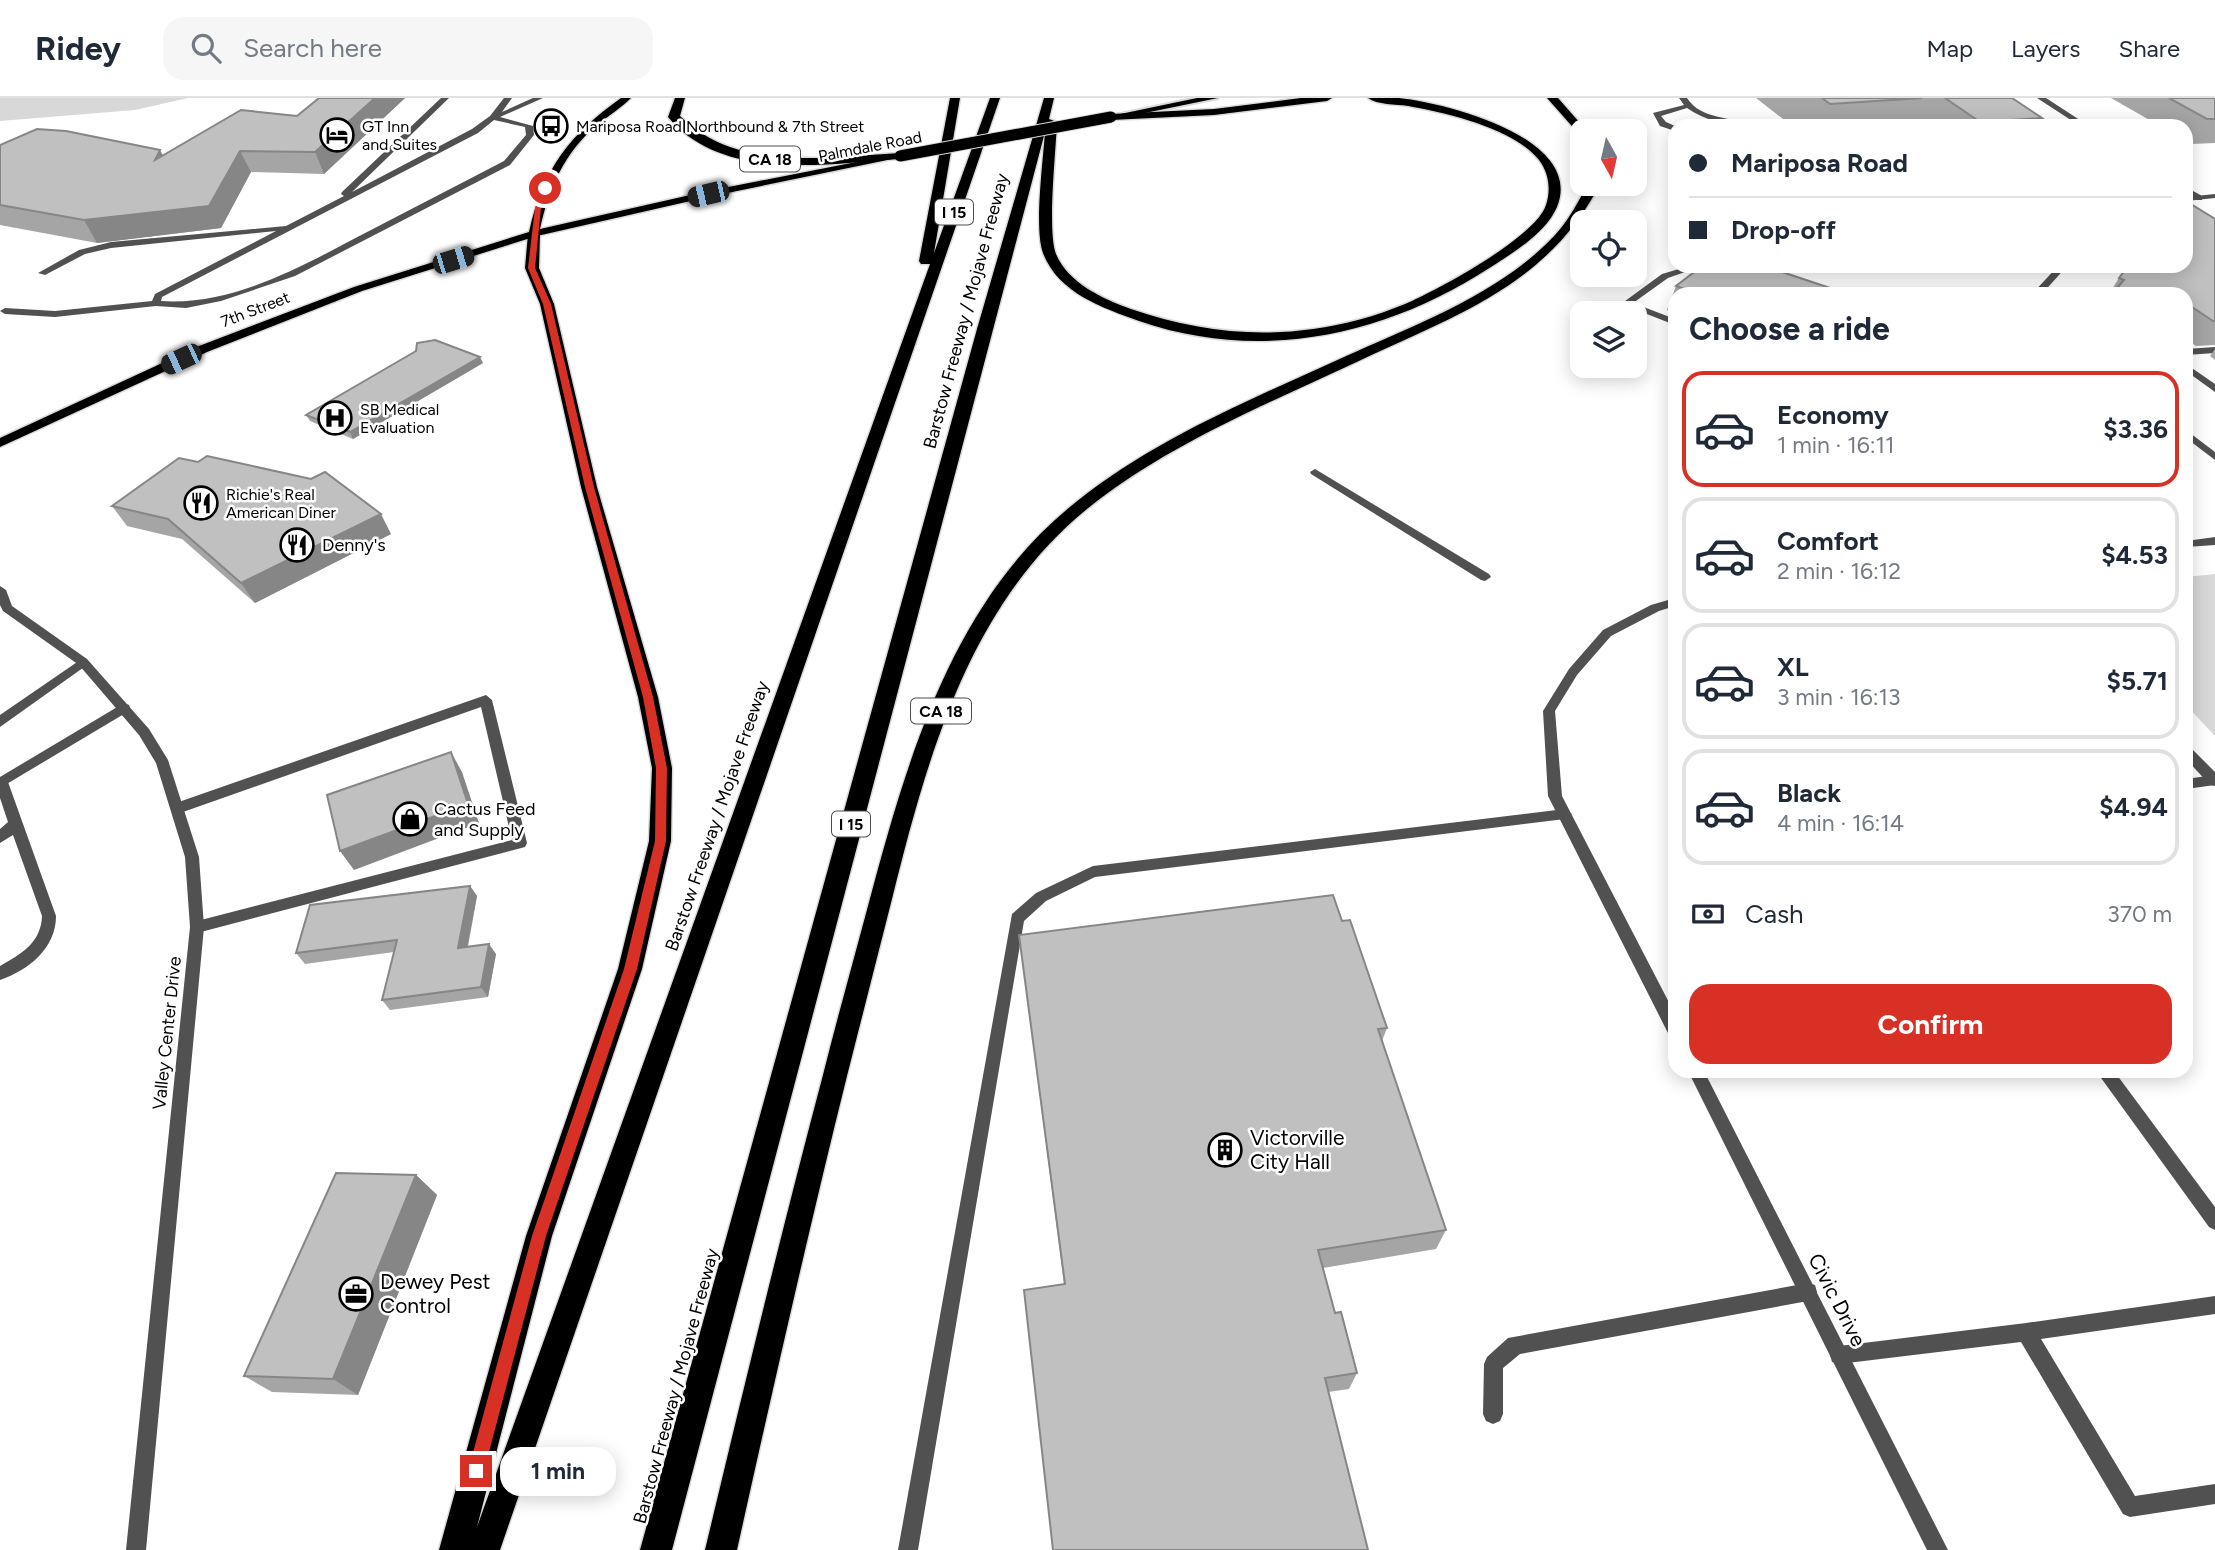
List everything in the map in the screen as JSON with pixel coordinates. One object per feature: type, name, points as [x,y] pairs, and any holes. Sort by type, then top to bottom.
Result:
[{"type":"highway","name":"CA 18","points":[[680,98],[674,117],[681,127],[696,139],[716,149],[773,159],[900,156]]},
{"type":"highway","points":[[914,327],[955,98]]},
{"type":"highway","name":"Barstow Freeway / Mojave Freeway","points":[[484,1550],[995,98]]},
{"type":"highway","points":[[1051,98],[1046,240],[1050,258],[1065,277],[1093,297],[1151,321],[1202,332],[1269,337],[1350,327],[1418,304],[1489,263],[1533,228],[1551,206],[1554,186],[1549,168],[1534,150],[1512,135],[1453,112],[1412,102],[1373,98]]},
{"type":"highway","name":"Barstow Freeway / Mojave Freeway","points":[[656,1550],[980,342],[1051,98]]},
{"type":"highway","name":"Palmdale Road","points":[[900,156],[1213,98]]},
{"type":"highway","points":[[1111,117],[1214,112],[1327,98]]},
{"type":"highway","points":[[1552,98],[1571,119]]},
{"type":"highway","name":"CA 18","points":[[721,1550],[783,1282],[901,827],[928,742],[957,670],[989,609],[1009,579],[1037,547],[1120,477],[1189,436],[1459,307],[1503,283],[1534,262],[1569,229],[1587,196]]},
{"type":"highway","points":[[455,1550],[539,1236],[630,969],[660,841],[662,768],[648,697],[589,487],[547,304],[532,268],[534,234]]},
{"type":"main road","points":[[534,234],[538,208],[553,168],[575,138],[627,98]]},
{"type":"main road","name":"Palmdale Road","points":[[534,234],[708,194],[900,156]]},
{"type":"main road","name":"7th Street","points":[[0,443],[203,349],[272,321],[358,289],[534,234]]},
{"type":"street","points":[[333,205],[445,98]]},
{"type":"street","points":[[493,118],[508,98]]},
{"type":"street","points":[[156,303],[158,296],[475,131],[493,118],[539,98]]},
{"type":"street","points":[[2041,98],[2074,119]]},
{"type":"street","points":[[1668,126],[1656,115],[1685,102],[1702,113],[1723,119]]},
{"type":"street","points":[[2,311],[55,314],[156,303],[199,304],[292,274],[507,163],[531,130],[529,126],[493,118]]},
{"type":"street","points":[[2193,194],[2199,198]]},
{"type":"street","points":[[2193,198],[2215,197]]},
{"type":"street","points":[[42,273],[82,252],[111,245],[291,228]]},
{"type":"street","points":[[1668,319],[1626,304],[1665,276],[1675,273]]},
{"type":"street","points":[[2044,287],[2056,273]]},
{"type":"street","points":[[2193,351],[2215,349]]},
{"type":"street","points":[[2193,372],[2215,389]]},
{"type":"street","points":[[2193,439],[2215,457]]},
{"type":"street","points":[[1315,472],[1485,577]]},
{"type":"street","points":[[2193,543],[2215,541]]},
{"type":"street","name":"Valley Center Drive","points":[[0,590],[3,608],[83,662],[144,732],[163,763],[192,857],[197,927],[136,1550]]},
{"type":"street","points":[[1668,604],[1607,633],[1573,672],[1549,710],[1555,796],[1668,1016]]},
{"type":"street","points":[[0,722],[83,662]]},
{"type":"street","points":[[178,808],[486,699],[520,843],[197,927]]},
{"type":"street","points":[[0,974],[28,958],[44,940],[50,927],[49,916],[1,782],[124,708]]},
{"type":"street","points":[[2193,758],[2215,781]]},
{"type":"street","points":[[2193,783],[2215,781]]},
{"type":"street","points":[[908,1550],[1017,918],[1041,897],[1093,872],[1565,814]]},
{"type":"street","points":[[0,838],[16,823]]},
{"type":"street","name":"Civic Drive","points":[[1700,1078],[1938,1550]]},
{"type":"street","points":[[2109,1078],[2215,1221]]},
{"type":"street","points":[[1493,1414],[1494,1364],[1516,1345],[1808,1292]]},
{"type":"street","points":[[1839,1354],[2026,1332],[2215,1305]]},
{"type":"street","points":[[2026,1332],[2130,1507],[2215,1494]]},
{"type":"shaded area","points":[[0,98],[188,98],[135,110],[0,121]]},
{"type":"shaded area","points":[[2215,574],[2215,736],[2193,712],[2193,576]]},
{"type":"building","points":[[319,98],[375,98],[315,152],[240,151],[209,206],[84,220],[0,205],[0,145],[37,129],[66,131],[160,150],[155,160],[241,110],[297,116]]},
{"type":"building","points":[[1822,98],[1922,98],[1830,104]]},
{"type":"building","points":[[1945,98],[2012,98],[2042,118],[2026,119],[1976,119]]},
{"type":"building","points":[[2169,98],[2215,98],[2215,119],[2207,119]]},
{"type":"building","points":[[2193,205],[2215,219],[2215,321],[2193,308],[2193,287],[2118,287],[2124,280],[2119,278],[2123,273],[2193,273]]},
{"type":"building","points":[[1693,273],[1785,273],[1827,287],[1679,287],[1676,286]]},
{"type":"building","points":[[435,340],[480,357],[350,432],[306,415],[416,351],[417,343]]},
{"type":"building","points":[[207,456],[311,479],[325,472],[381,514],[241,583],[168,519],[112,506],[179,458],[198,462]]},
{"type":"building","points":[[451,752],[468,804],[340,851],[327,795]]},
{"type":"building","points":[[470,886],[458,948],[489,944],[481,987],[382,1000],[397,940],[296,953],[310,905]]},
{"type":"building","name":"Victorville City Hall","points":[[1333,895],[1342,921],[1350,920],[1387,1028],[1378,1029],[1446,1230],[1318,1250],[1335,1313],[1341,1312],[1357,1373],[1325,1378],[1368,1550],[1053,1550],[1024,1290],[1065,1284],[1019,935]]},
{"type":"building","points":[[336,1173],[416,1175],[333,1379],[244,1376]]},
{"type":"place","name":"Mariposa Road Northbound & 7th Street","points":[[551,126]]},
{"type":"place","name":"GT Inn and Suites","points":[[337,135]]},
{"type":"place","name":"SB Medical Evaluation","points":[[335,418]]},
{"type":"place","name":"Richie's Real American Diner","points":[[201,503]]},
{"type":"place","name":"Denny's","points":[[297,545]]},
{"type":"place","name":"Cactus Feed and Supply","points":[[410,819]]},
{"type":"place","name":"Victorville City Hall","points":[[1225,1150]]},
{"type":"place","name":"Dewey Pest Control","points":[[356,1294]]},
{"type":"route","points":[[476,1471],[539,1236],[630,969],[660,841],[662,768],[648,697],[589,487],[547,304],[532,268],[538,208],[545,188]]}]
